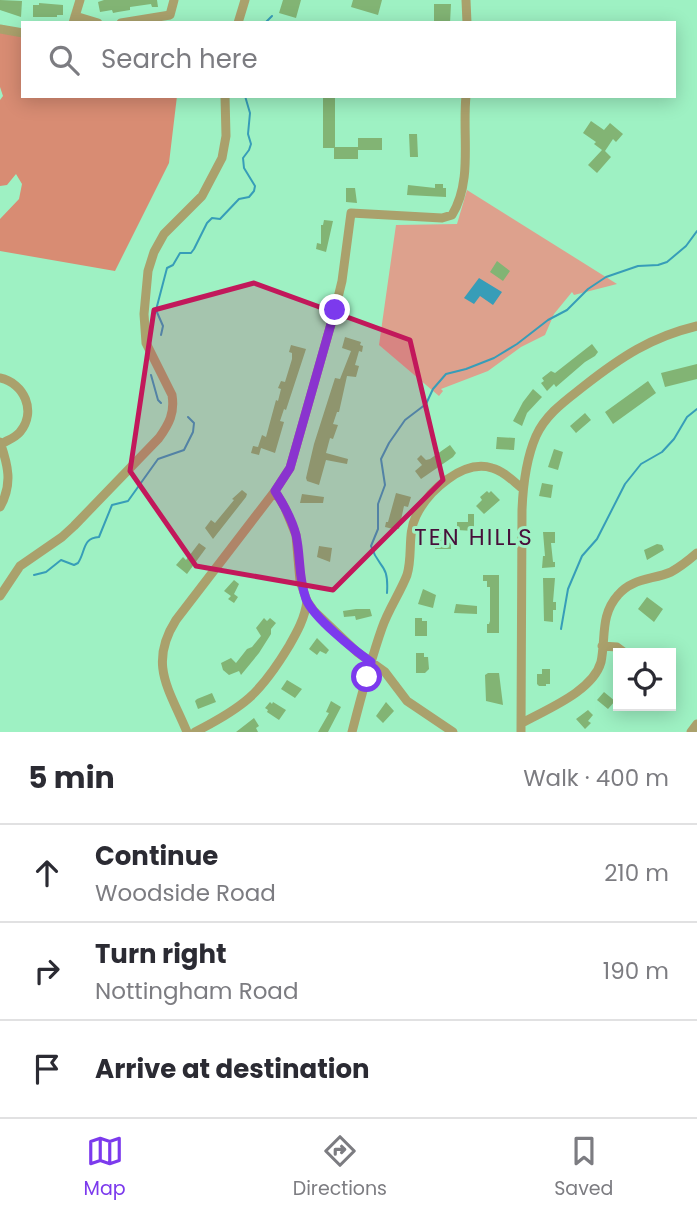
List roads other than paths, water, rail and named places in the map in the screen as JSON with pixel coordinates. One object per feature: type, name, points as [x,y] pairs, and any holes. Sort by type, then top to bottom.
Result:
[{"type":"street","points":[[74,19],[80,0]]},
{"type":"street","points":[[133,21],[170,15],[174,0]]},
{"type":"street","points":[[239,21],[245,0]]},
{"type":"street","points":[[466,0],[467,21]]},
{"type":"street","points":[[0,29],[21,33]]},
{"type":"street","points":[[0,596],[20,566],[74,526],[159,438],[170,422],[174,404],[172,395],[169,385],[149,353],[144,329],[148,271],[164,234],[202,196],[222,158],[226,136],[225,98]]},
{"type":"street","points":[[187,732],[163,676],[161,666],[164,641],[176,620],[290,468],[342,281],[351,213],[442,218],[452,215],[462,195],[465,176],[466,98]]},
{"type":"street","points":[[522,727],[523,489],[536,437],[552,412],[621,357],[655,340],[697,326]]},
{"type":"street","points":[[0,378],[12,382],[21,391],[28,411],[25,424],[19,433],[1,446],[9,477],[0,507]]},
{"type":"street","points":[[352,732],[386,618],[407,573],[415,516],[433,492],[459,473],[481,466],[502,472],[523,489]]},
{"type":"street","points":[[275,491],[296,535],[299,571],[307,601],[357,652],[385,672],[407,701],[453,732]]},
{"type":"street","points":[[522,727],[588,684],[600,664],[609,607],[621,592],[642,579],[670,572],[697,553]]},
{"type":"street","points":[[195,732],[229,714],[257,693],[272,675],[300,626],[307,601]]},
{"type":"street","points":[[300,626],[307,622],[325,621]]},
{"type":"street","points":[[602,646],[618,648]]},
{"type":"street","points":[[691,732],[697,724]]},
{"type":"water","points":[[479,278],[502,292],[493,305],[480,296],[474,304],[464,298]]},
{"type":"waterway","points":[[267,21],[272,16]]},
{"type":"waterway","points":[[161,335],[163,326],[156,310],[167,268],[173,265],[180,253],[191,253],[212,218],[220,219],[239,199],[249,197],[254,191],[255,186],[244,168],[243,158],[251,144],[248,134],[250,113],[246,98]]},
{"type":"waterway","points":[[387,593],[385,571],[371,546],[378,529],[378,504],[385,485],[381,459],[405,420],[426,404],[433,389],[446,374],[494,358],[567,310],[588,289],[606,277],[638,266],[667,262],[686,246],[697,231]]},
{"type":"waterway","points":[[151,375],[161,403]]},
{"type":"waterway","points":[[561,629],[568,589],[582,556],[597,539],[625,484],[641,464],[662,452],[674,439],[687,417],[697,409]]},
{"type":"waterway","points":[[34,575],[46,572],[61,560],[74,565],[78,563],[87,543],[99,537],[112,505],[128,501],[158,459],[184,450],[193,432],[194,423],[188,417]]},
{"type":"district","name":"TEN HILLS","points":[[474,537]]}]
